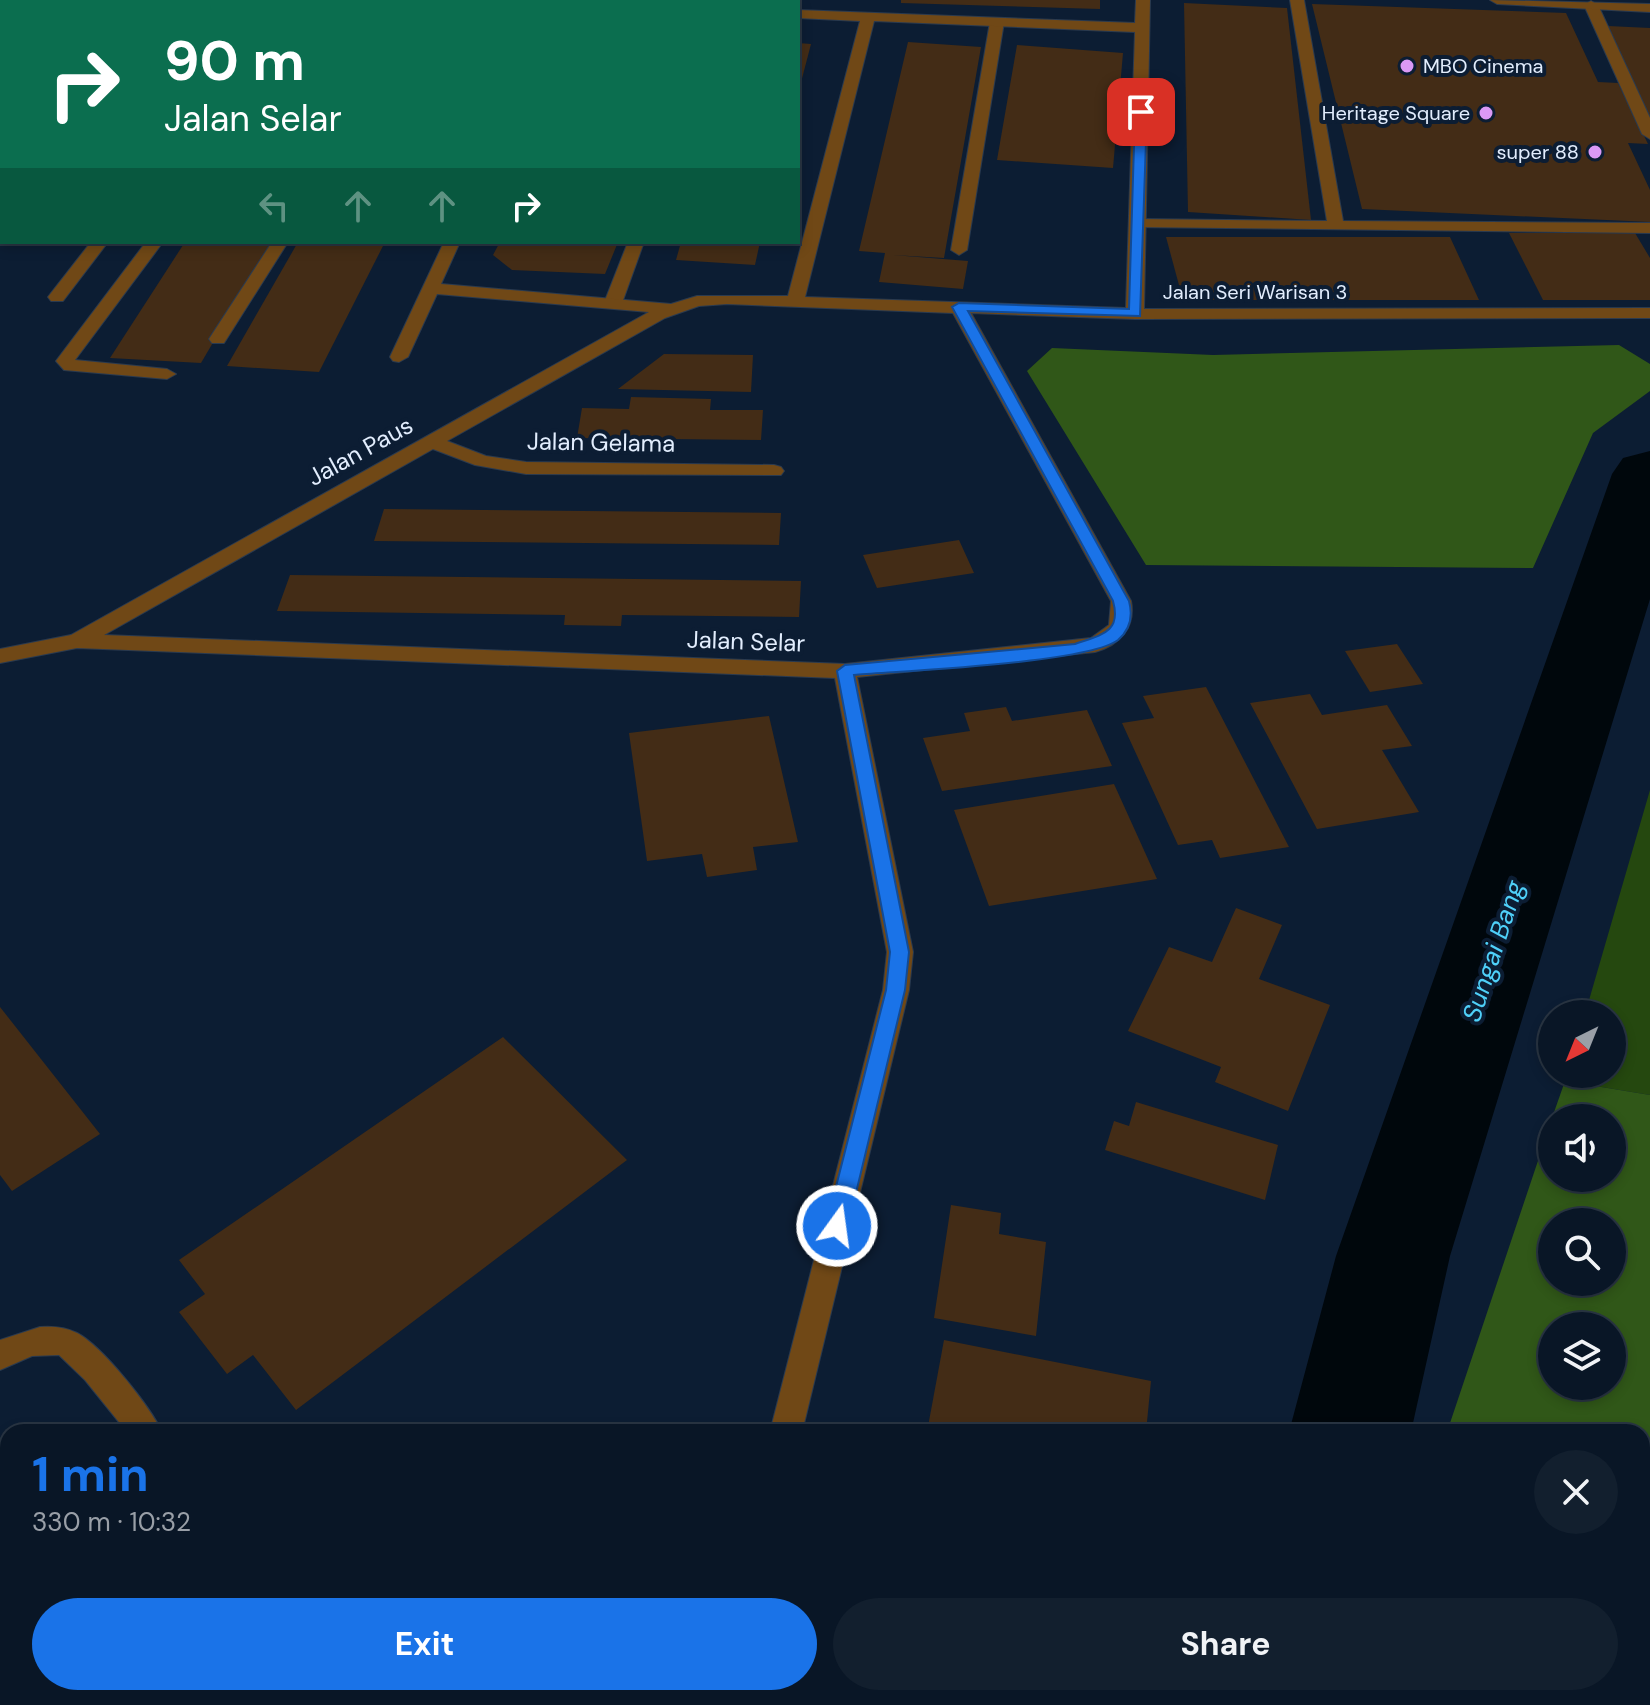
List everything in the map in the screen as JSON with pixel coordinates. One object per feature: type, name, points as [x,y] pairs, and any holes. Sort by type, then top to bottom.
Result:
[{"type":"street","points":[[1135,314],[1143,0]]},
{"type":"street","points":[[1297,0],[1336,227]]},
{"type":"street","points":[[1497,0],[1650,8]]},
{"type":"street","points":[[1591,5],[1650,134]]},
{"type":"street","points":[[800,14],[1143,28]]},
{"type":"street","points":[[795,301],[868,17]]},
{"type":"street","points":[[959,250],[997,22]]},
{"type":"street","points":[[1138,224],[1650,228]]},
{"type":"street","points":[[57,297],[98,244]]},
{"type":"street","points":[[153,244],[65,361],[70,366],[167,374]]},
{"type":"street","points":[[218,339],[279,244]]},
{"type":"street","points":[[399,357],[451,244]]},
{"type":"street","points":[[613,303],[635,244]]},
{"type":"street","points":[[431,288],[670,309]]},
{"type":"street","name":"Jalan Seri Warisan 3","points":[[670,309],[712,300],[1135,314],[1650,313]]},
{"type":"street","name":"Jalan Selar","points":[[0,656],[77,641],[845,671],[1077,649],[1103,641],[1121,627],[1124,614],[1121,601],[959,307]]},
{"type":"street","name":"Jalan Paus","points":[[77,641],[670,309]]},
{"type":"street","name":"Jalan Gelama","points":[[430,441],[482,461],[526,468],[774,471]]},
{"type":"street","points":[[788,1424],[896,990],[900,952],[845,671]]},
{"type":"street","points":[[0,1356],[25,1344],[47,1340],[68,1344],[82,1355],[139,1424]]},
{"type":"green space","points":[[1619,345],[1650,364],[1650,391],[1593,433],[1533,568],[1146,565],[1027,371],[1052,348],[1213,355]]},
{"type":"green space","points":[[1650,790],[1650,1095],[1608,1088],[1626,1088],[1626,1000],[1589,1000]]},
{"type":"green space","points":[[1563,1088],[1608,1088],[1650,1095],[1650,1424],[1450,1424],[1538,1161],[1538,1192],[1626,1192],[1626,1104],[1557,1104]]},
{"type":"building","points":[[901,0],[1100,0],[1100,9],[901,3]]},
{"type":"building","points":[[1184,3],[1287,8],[1311,220],[1188,212]]},
{"type":"building","name":"Heritage Square","points":[[1312,4],[1566,13],[1598,82],[1618,83],[1648,144],[1628,143],[1650,190],[1650,222],[1362,209]]},
{"type":"building","points":[[1608,26],[1650,28],[1650,117],[1614,45]]},
{"type":"building","points":[[908,42],[981,47],[944,258],[893,255],[968,261],[963,289],[879,282],[885,253],[859,251]]},
{"type":"building","points":[[800,43],[811,44],[800,86]]},
{"type":"building","points":[[1017,45],[1123,53],[1113,168],[997,160]]},
{"type":"building","points":[[1509,233],[1635,233],[1650,258],[1650,300],[1543,300]]},
{"type":"building","points":[[1166,237],[1450,237],[1479,300],[1183,300]]},
{"type":"building","points":[[184,244],[271,244],[201,363],[110,358]]},
{"type":"building","points":[[297,244],[384,244],[319,372],[227,366]]},
{"type":"building","points":[[499,244],[617,244],[605,274],[512,270],[493,255]]},
{"type":"building","points":[[680,244],[760,244],[755,265],[676,260]]},
{"type":"building","points":[[664,354],[753,355],[751,392],[618,389]]},
{"type":"building","points":[[631,397],[711,399],[710,410],[763,410],[761,440],[577,438],[582,408],[629,409]]},
{"type":"building","points":[[384,509],[781,513],[779,545],[374,541]]},
{"type":"building","points":[[959,540],[974,573],[877,588],[863,555]]},
{"type":"building","points":[[290,575],[801,581],[799,617],[622,615],[621,626],[564,625],[565,615],[277,611]]},
{"type":"building","points":[[1397,644],[1423,684],[1370,692],[1345,651]]},
{"type":"building","points":[[1206,687],[1289,847],[1220,858],[1212,840],[1178,845],[1122,723],[1154,718],[1143,696]]},
{"type":"building","points":[[1310,694],[1322,715],[1387,705],[1412,746],[1382,750],[1419,812],[1317,829],[1250,703]]},
{"type":"building","points":[[1006,707],[1012,721],[1087,710],[1112,766],[942,791],[923,738],[970,731],[964,713]]},
{"type":"building","points":[[769,716],[798,842],[753,847],[757,870],[707,877],[702,854],[647,861],[629,733]]},
{"type":"building","points":[[1114,784],[1157,879],[989,906],[954,810]]},
{"type":"building","points":[[1236,908],[1282,925],[1259,979],[1330,1005],[1288,1111],[1215,1082],[1221,1067],[1128,1031],[1169,947],[1212,962]]},
{"type":"building","points":[[0,1007],[100,1134],[12,1191],[0,1175]]},
{"type":"building","points":[[503,1037],[627,1160],[296,1410],[253,1355],[227,1374],[179,1312],[205,1294],[179,1260]]},
{"type":"building","points":[[1136,1102],[1278,1145],[1265,1200],[1105,1150],[1114,1121],[1129,1126]]},
{"type":"building","points":[[951,1205],[1001,1213],[999,1234],[1046,1242],[1036,1336],[934,1318]]},
{"type":"building","points":[[944,1340],[1151,1381],[1147,1424],[928,1424]]},
{"type":"waterway","name":"Sungai Bang","points":[[1352,1424],[1393,1256],[1650,474]]},
{"type":"place","name":"MBO Cinema","points":[[1407,66]]},
{"type":"place","name":"Heritage Square","points":[[1486,113]]},
{"type":"place","name":"super 88","points":[[1595,152]]},
{"type":"route","points":[[837,1226],[896,990],[900,952],[845,671],[1077,649],[1095,645],[1111,637],[1121,627],[1124,614],[1121,601],[959,307],[1135,314],[1141,112]]}]
